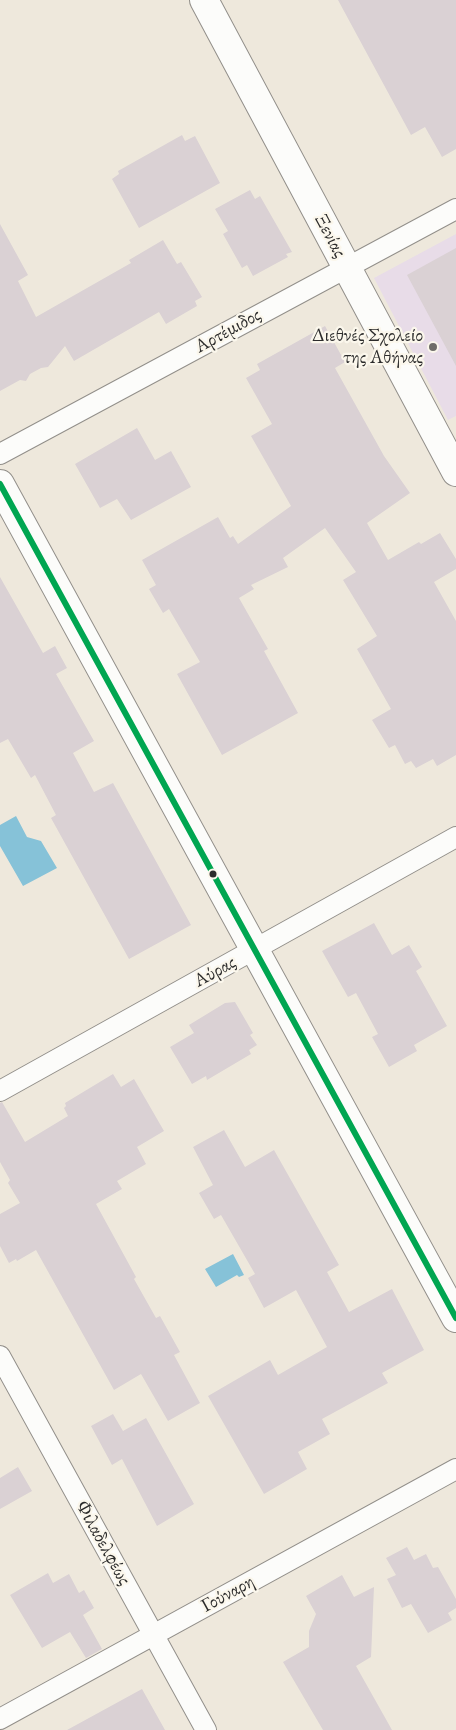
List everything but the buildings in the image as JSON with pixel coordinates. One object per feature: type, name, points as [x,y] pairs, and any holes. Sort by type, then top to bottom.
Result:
[{"type":"street","name":"Ξενίας","points":[[204,0],[456,472]]},
{"type":"street","name":"Αρτέμιδος","points":[[0,454],[346,266],[456,209]]},
{"type":"street","points":[[0,484],[456,1318]]},
{"type":"street","name":"Αύρας","points":[[0,1091],[456,838]]},
{"type":"street","name":"Φιλαδελφέως","points":[[0,1356],[206,1730]]},
{"type":"street","name":"Γούναρη","points":[[0,1719],[456,1469]]},
{"type":"shaded area","name":"Διεθνές Σχολείο της Αθήνας","points":[[456,234],[456,416],[448,420],[374,278]]},
{"type":"water","points":[[16,816],[27,837],[41,841],[57,868],[23,886],[0,846],[0,825]]},
{"type":"water","points":[[233,1254],[244,1275],[239,1277],[237,1275],[216,1287],[205,1269]]},
{"type":"transit line","points":[[0,484],[456,1318]]},
{"type":"place","name":"Διεθνές Σχολείο της Αθήνας","points":[[433,347]]}]
